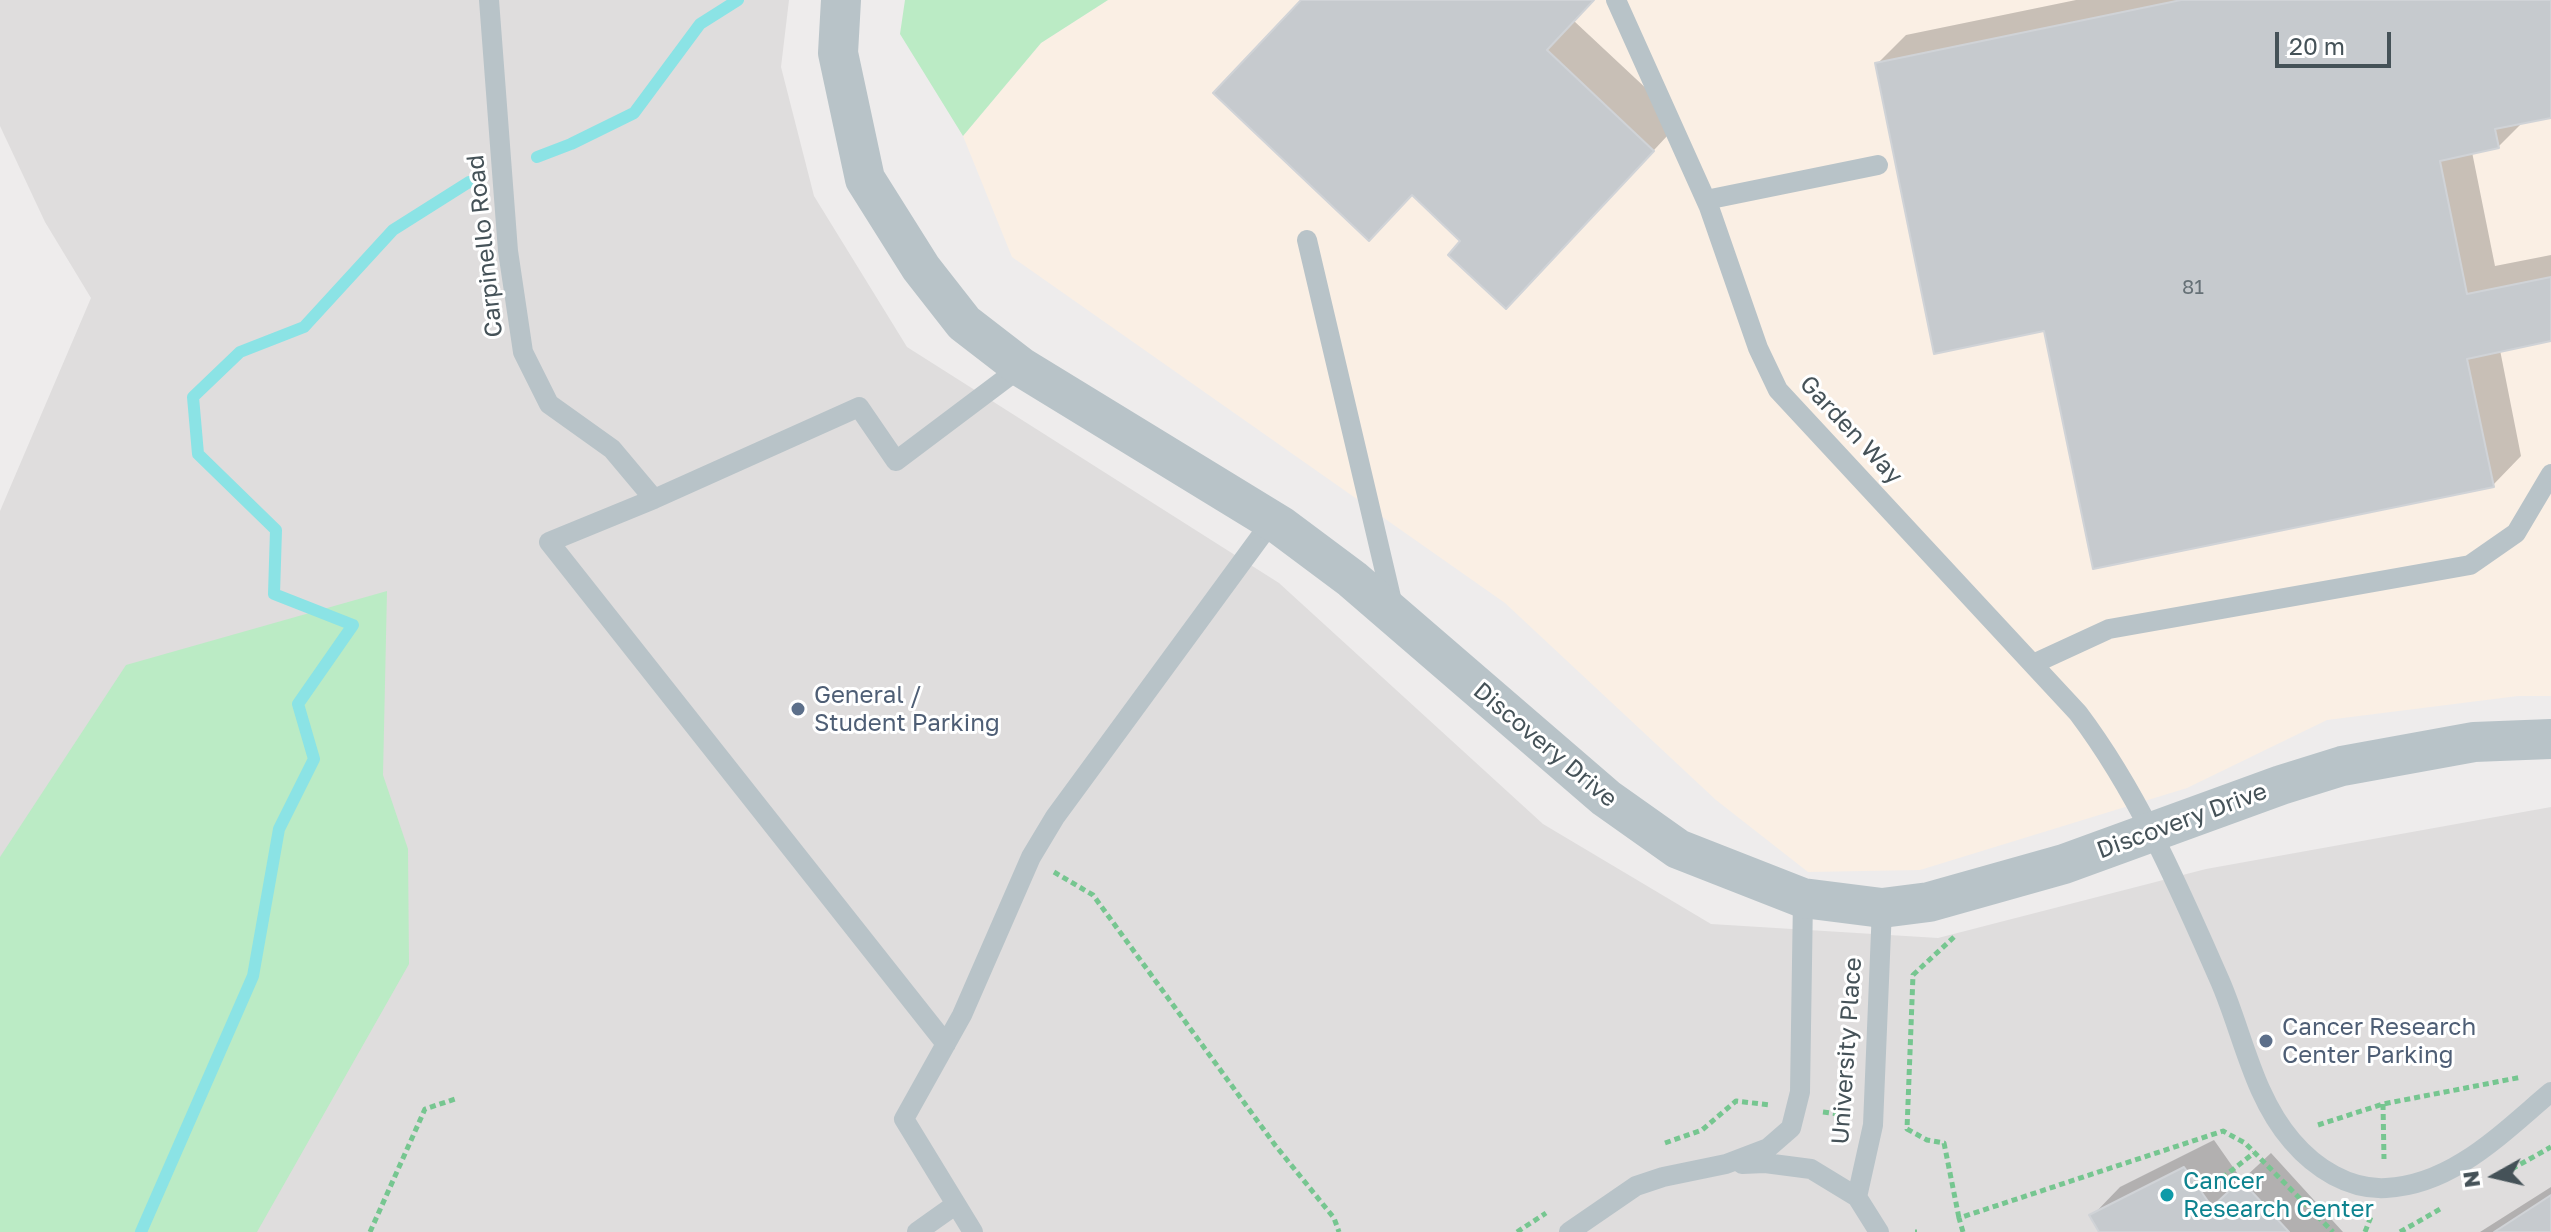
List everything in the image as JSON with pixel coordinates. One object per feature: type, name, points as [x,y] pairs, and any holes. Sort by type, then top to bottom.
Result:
[{"type":"street","name":"Discovery Drive","points":[[841,0],[838,53],[865,179],[921,268],[964,323],[1021,367],[1272,521],[1352,579],[1606,798],[1678,849],[1803,898],[1882,908],[1929,902],[2064,864],[2342,766],[2474,742],[2551,739]]},
{"type":"lane","name":"Carpinello Road","points":[[489,0],[508,251],[523,352],[549,404],[612,449],[654,499]]},
{"type":"lane","name":"Garden Way","points":[[1616,0],[1706,200],[1758,348],[1778,390],[2078,713],[2108,752],[2153,832],[2221,983],[2257,1081],[2268,1105],[2288,1135],[2325,1172],[2349,1182],[2385,1189],[2427,1180],[2468,1160],[2551,1092]]},
{"type":"lane","points":[[1706,200],[1878,165]]},
{"type":"lane","points":[[1307,240],[1396,619]]},
{"type":"lane","points":[[946,1044],[549,542],[654,499],[859,407],[896,461],[1021,367]]},
{"type":"lane","points":[[2033,664],[2109,629],[2470,565],[2516,533],[2551,474]]},
{"type":"lane","points":[[973,1232],[904,1119],[962,1015],[1031,857],[1055,817],[1272,521]]},
{"type":"lane","name":"University Place","points":[[1569,1232],[1636,1186],[1726,1164],[1768,1148],[1791,1128],[1800,1092],[1803,898]]},
{"type":"lane","name":"University Place","points":[[1857,1197],[1873,1125],[1882,908]]},
{"type":"lane","name":"University Place","points":[[1793,1118],[1801,1156],[1811,1169]]},
{"type":"lane","points":[[1726,1164],[1765,1163],[1811,1169],[1857,1197],[1879,1232]]},
{"type":"lane","points":[[917,1232],[955,1205]]},
{"type":"path","points":[[1031,857],[1093,895],[1275,1145],[1334,1218],[1339,1232]]},
{"type":"path","points":[[1956,936],[1913,975],[1907,1129],[1927,1140],[1944,1143],[1963,1232]]},
{"type":"path","points":[[2222,1178],[2254,1152],[2288,1135],[2383,1104],[2526,1076]]},
{"type":"path","points":[[370,1232],[425,1109],[455,1099]]},
{"type":"path","points":[[1959,1218],[2223,1131],[2245,1143],[2333,1232]]},
{"type":"shaded area","points":[[0,0],[789,0],[781,67],[814,196],[907,347],[1279,583],[1543,824],[1711,924],[1938,938],[2206,869],[2551,807],[2551,1232],[0,1232],[0,511],[91,298],[45,222],[0,126]]},
{"type":"shaded area","points":[[1108,0],[2551,0],[2551,696],[2518,696],[2327,720],[2187,788],[1920,870],[1808,872],[1716,800],[1505,603],[1012,257],[963,136],[1041,43]]},
{"type":"green space","points":[[905,0],[1108,0],[1041,43],[963,136],[900,34]]},
{"type":"green space","points":[[387,591],[383,775],[408,849],[409,964],[257,1232],[0,1232],[0,857],[126,665]]},
{"type":"building","points":[[1301,0],[1594,0],[1547,50],[1654,151],[1506,309],[1448,255],[1460,241],[1412,195],[1369,241],[1213,93]]},
{"type":"building","points":[[2181,0],[2551,0],[2551,118],[2495,129],[2499,148],[2440,161],[2467,294],[2551,277],[2551,341],[2467,359],[2494,487],[2093,569],[2044,331],[1934,354],[1875,63]]},
{"type":"building","name":"Cancer Research Center","points":[[2184,1167],[2212,1207],[2241,1180],[2289,1232],[2099,1232],[2089,1215]]},
{"type":"building","points":[[2551,1195],[2551,1232],[2494,1232]]},
{"type":"waterway","points":[[537,157],[634,113],[700,24],[738,0]]},
{"type":"waterway","points":[[141,1232],[253,976],[279,829],[314,759],[298,704],[353,625],[274,594],[276,530],[198,454],[193,397],[240,352],[304,327],[393,230],[469,182]]},
{"type":"place","name":"General / Student Parking","points":[[798,709]]},
{"type":"place","name":"Cancer Research Center Parking","points":[[2266,1041]]},
{"type":"place","name":"Cancer Research Center","points":[[2167,1195]]}]
